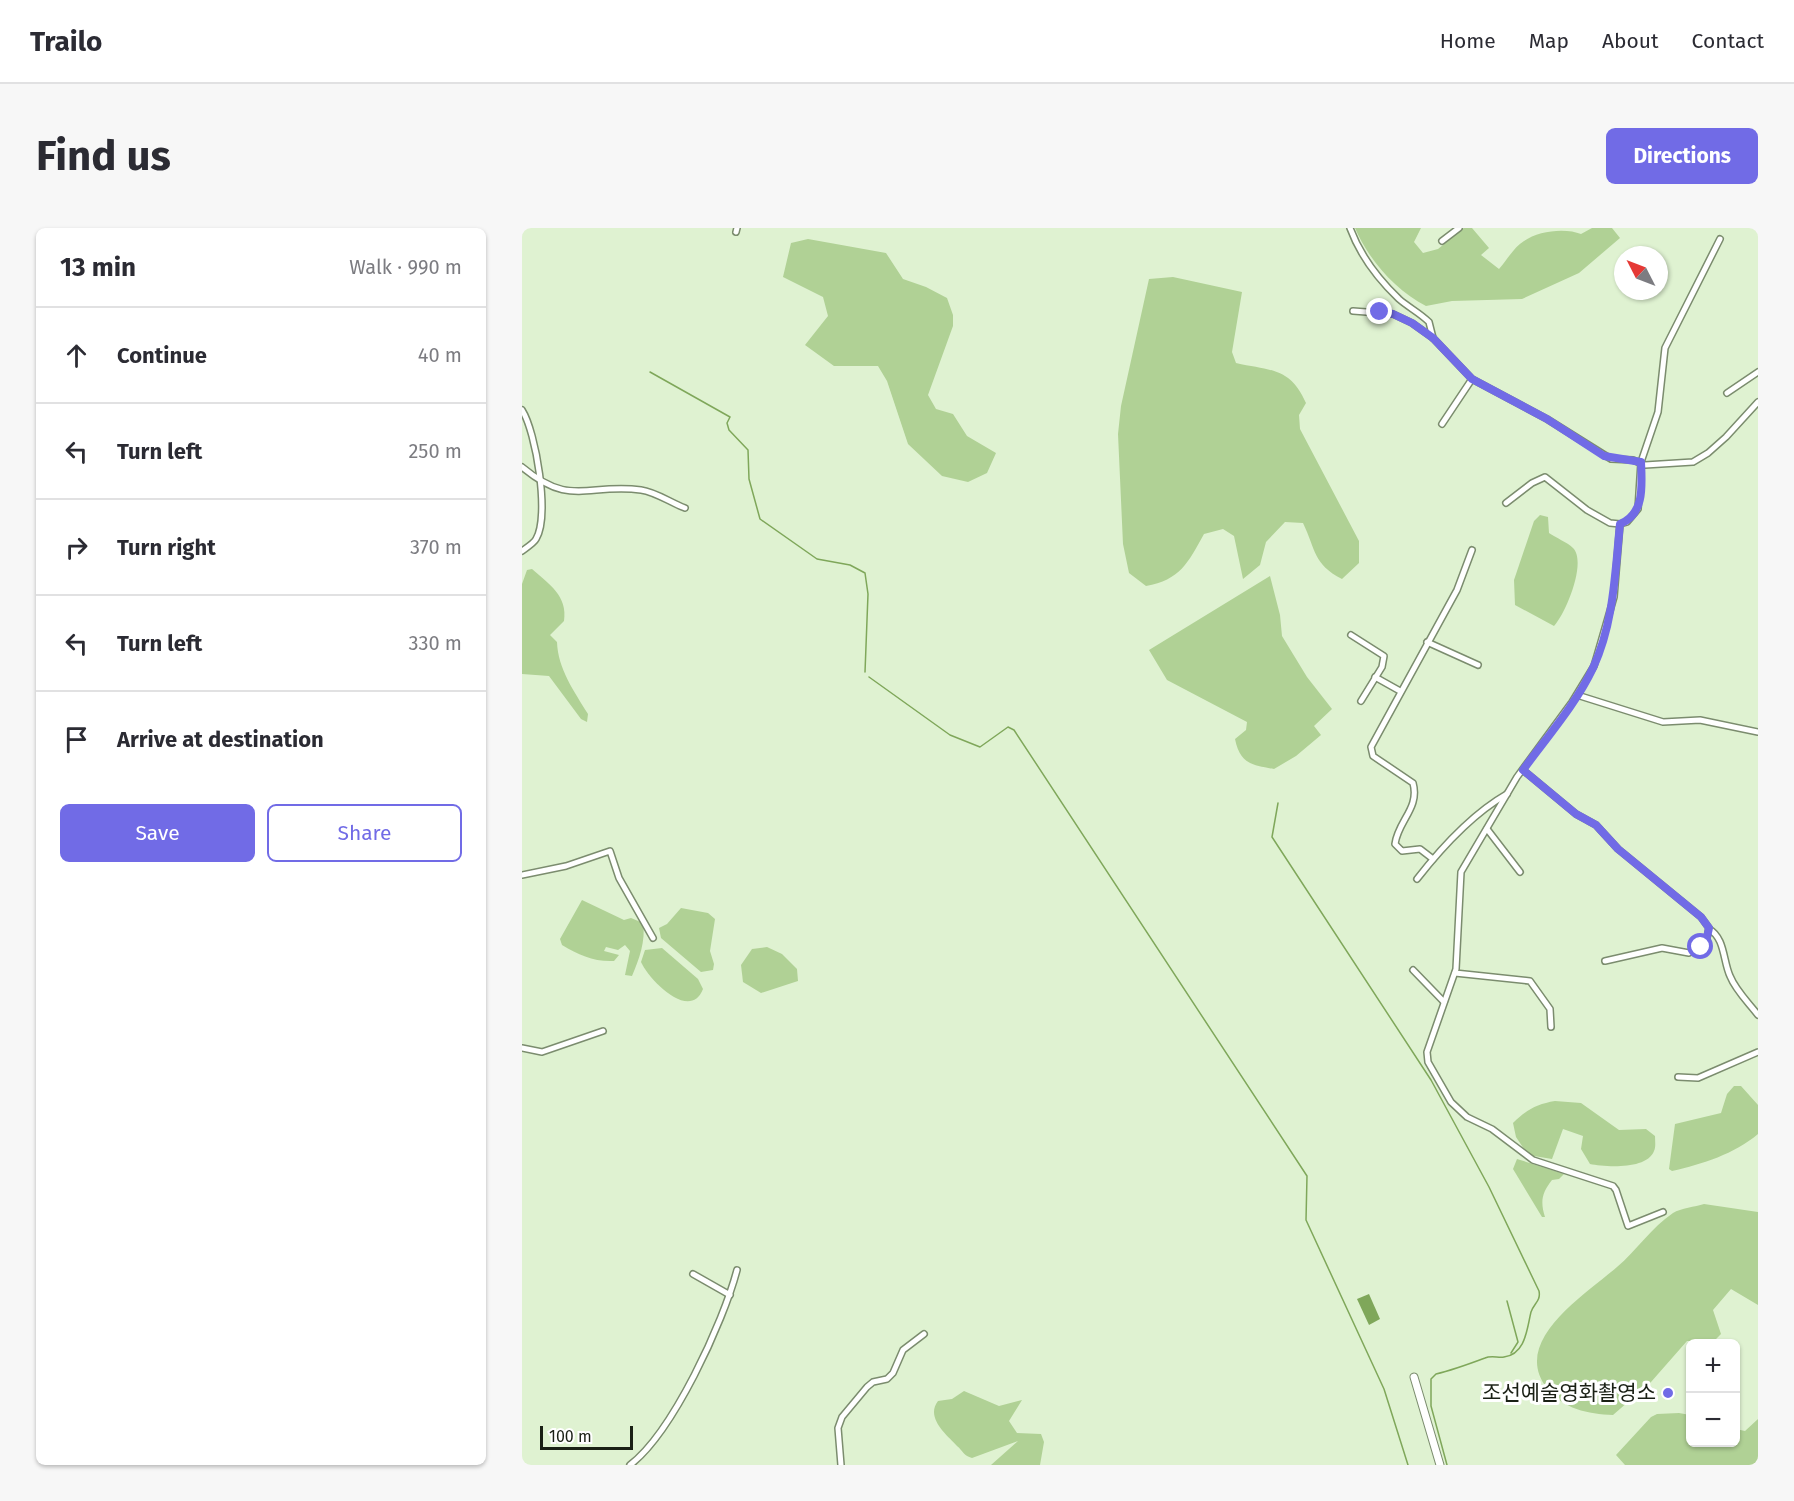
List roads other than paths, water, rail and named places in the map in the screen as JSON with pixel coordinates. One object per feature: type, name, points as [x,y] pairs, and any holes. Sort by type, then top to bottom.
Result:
[{"type":"main road","points":[[1414,1377],[1440,1465]]},
{"type":"street","points":[[1350,228],[1367,261],[1382,280],[1399,298],[1429,322],[1433,338]]},
{"type":"street","points":[[1442,241],[1460,228]]},
{"type":"street","points":[[1506,503],[1532,483],[1545,477],[1599,519],[1620,524],[1627,522],[1638,509],[1641,462],[1658,412],[1665,348],[1720,239]]},
{"type":"street","points":[[1353,311],[1393,314],[1433,338],[1472,379],[1547,419],[1604,456],[1641,462],[1645,465],[1693,462],[1720,442],[1758,402]]},
{"type":"street","points":[[1726,393],[1758,372]]},
{"type":"street","points":[[1442,424],[1472,379]]},
{"type":"street","points":[[522,410],[535,448],[541,483],[536,539],[522,551]]},
{"type":"street","points":[[522,467],[541,483],[575,493],[611,488],[643,490],[685,508]]},
{"type":"street","points":[[1620,524],[1614,597],[1594,666],[1577,695],[1508,793],[1461,872],[1458,959],[1427,1052],[1428,1062],[1458,1110],[1492,1129],[1533,1160],[1612,1186],[1616,1190],[1628,1226],[1663,1212]]},
{"type":"street","points":[[1433,859],[1420,849],[1402,851],[1395,844],[1415,801],[1413,783],[1377,760],[1371,752],[1400,691],[1457,590],[1472,550]]},
{"type":"street","points":[[1351,635],[1384,656],[1361,701]]},
{"type":"street","points":[[1427,642],[1478,665]]},
{"type":"street","points":[[1375,677],[1400,691]]},
{"type":"street","points":[[1577,695],[1663,722],[1700,720],[1758,732]]},
{"type":"street","points":[[1523,770],[1576,814],[1596,825],[1618,849],[1701,917],[1719,939],[1735,987],[1758,1015]]},
{"type":"street","points":[[1418,879],[1433,859],[1489,804],[1508,793]]},
{"type":"street","points":[[1487,829],[1520,872]]},
{"type":"street","points":[[522,875],[566,866],[610,851],[619,878],[653,938]]},
{"type":"street","points":[[1605,961],[1662,948],[1689,953],[1706,942],[1709,929]]},
{"type":"street","points":[[1413,970],[1444,1002]]},
{"type":"street","points":[[1455,973],[1530,981],[1550,1009],[1551,1028]]},
{"type":"street","points":[[522,1048],[542,1052],[603,1031]]},
{"type":"street","points":[[1678,1077],[1698,1078],[1758,1052]]},
{"type":"street","points":[[630,1465],[666,1422],[697,1369],[718,1329],[737,1270]]},
{"type":"street","points":[[693,1274],[730,1295]]},
{"type":"street","points":[[841,1465],[838,1428],[842,1417],[867,1386],[887,1379],[893,1373],[903,1350],[924,1334]]},
{"type":"waterway","points":[[650,372],[730,417],[727,423],[729,430],[748,450],[749,479],[760,519],[817,559],[850,565],[865,573],[868,594],[865,672]]},
{"type":"waterway","points":[[869,677],[950,735],[980,747],[1008,727],[1014,730],[1307,1176],[1306,1220],[1384,1389],[1408,1465]]},
{"type":"waterway","points":[[1278,803],[1272,837],[1431,1080],[1489,1187],[1539,1291],[1524,1339],[1517,1351],[1504,1357],[1487,1357],[1436,1374],[1431,1379],[1431,1406],[1447,1465]]},
{"type":"waterway","points":[[1507,1301],[1518,1342],[1511,1353]]},
{"type":"place","name":"조선예술영화촬영소","points":[[1668,1393]]}]
